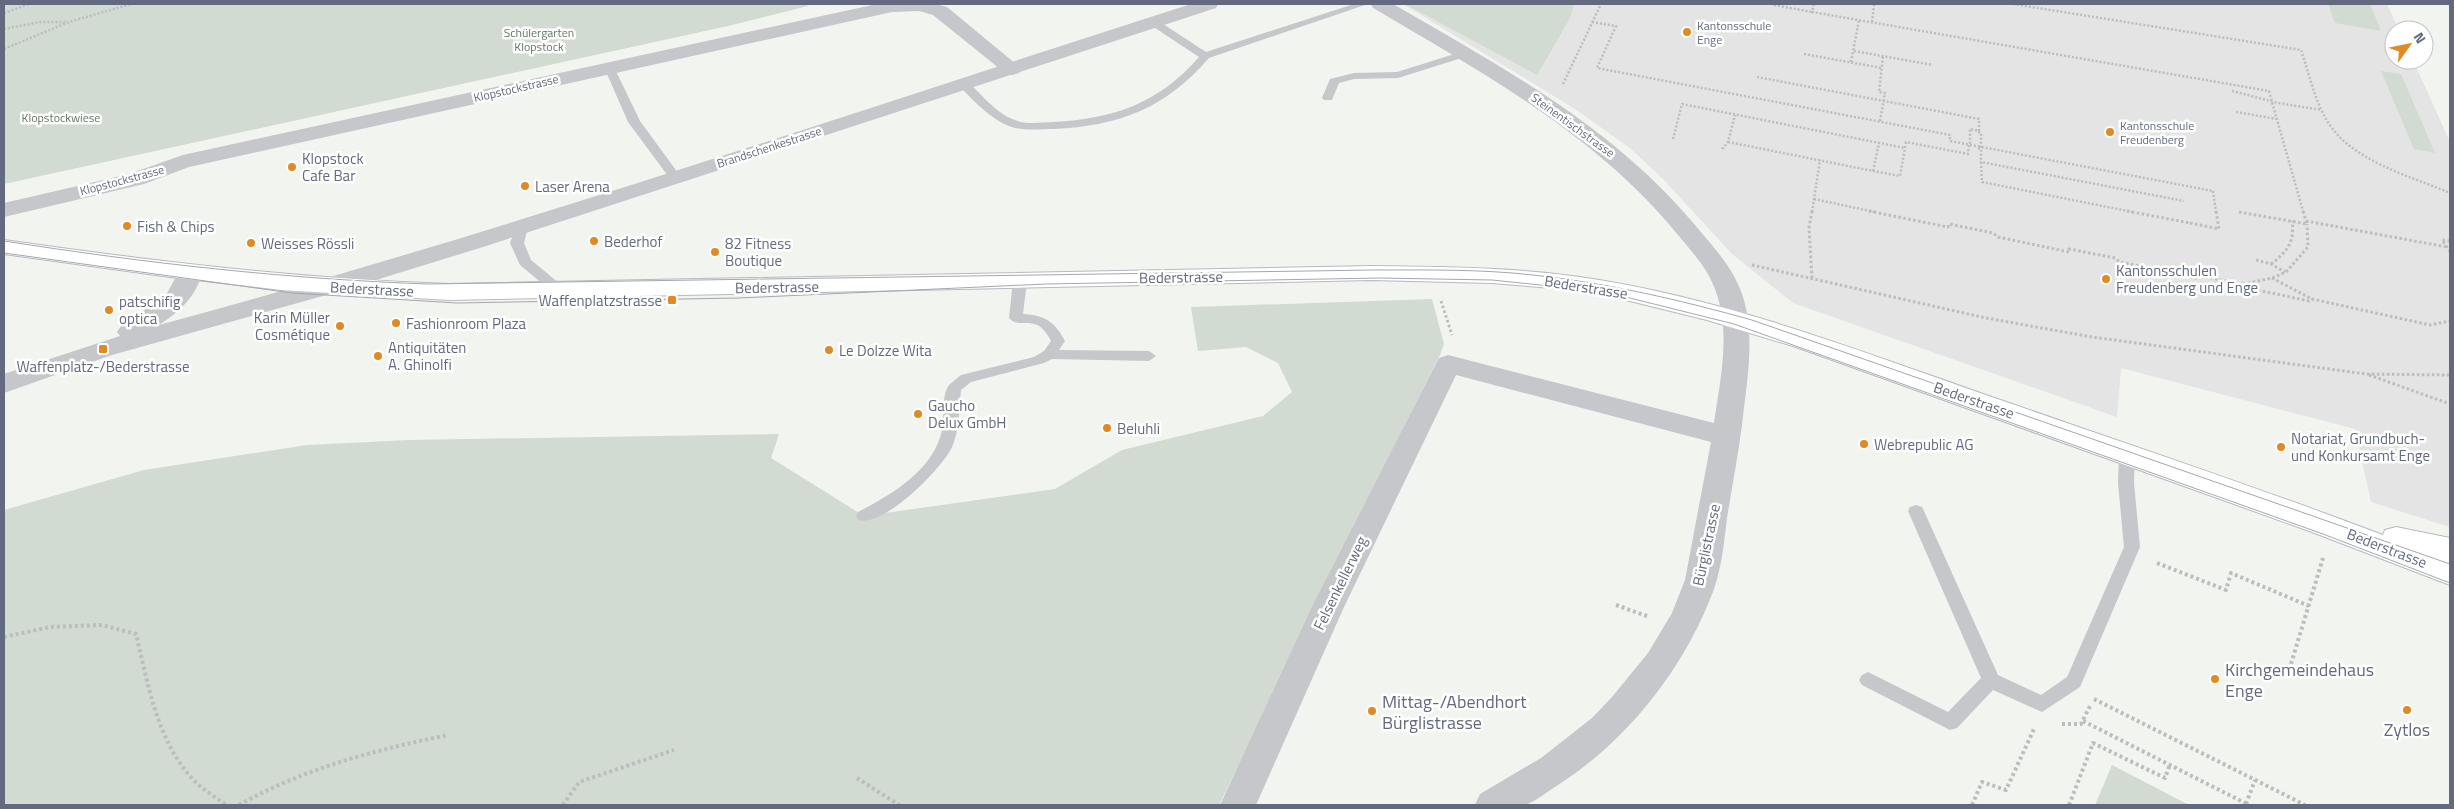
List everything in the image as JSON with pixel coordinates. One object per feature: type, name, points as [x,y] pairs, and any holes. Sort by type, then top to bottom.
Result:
[{"type":"main road","name":"Bederstrasse","points":[[4,247],[190,273],[328,287],[449,292],[1371,273],[1490,276],[1599,288],[1658,299],[1734,318],[1805,341],[2323,524],[2450,573]]},
{"type":"main road","name":"Bederstrasse","points":[[2323,524],[2450,549]]},
{"type":"street","name":"Klopstockstrasse","points":[[4,210],[136,178],[183,162],[892,6],[920,4],[940,11],[1012,69]]},
{"type":"street","name":"Brandschenkestrasse","points":[[328,287],[522,227],[1208,4]]},
{"type":"street","name":"Steinentischstrasse","points":[[1380,4],[1561,115],[1611,151],[1675,214],[1723,278],[1729,291],[1734,318]]},
{"type":"street","points":[[103,349],[169,307],[188,285],[190,273]]},
{"type":"street","points":[[4,384],[103,349],[328,287]]},
{"type":"street","name":"Bürglistrasse","points":[[1493,805],[1563,763],[1618,716],[1657,668],[1681,628],[1698,586],[1726,436],[1736,358],[1734,318]]},
{"type":"street","points":[[1448,364],[1726,436]]},
{"type":"street","name":"Felsenkellerweg","points":[[1238,805],[1328,607],[1448,364]]},
{"type":"lane","points":[[964,84],[1012,124],[1035,126],[1077,124],[1107,119],[1131,112],[1170,94],[1192,74],[1206,56],[1363,4]]},
{"type":"lane","points":[[1154,22],[1206,56]]},
{"type":"lane","points":[[1328,98],[1334,81],[1354,76],[1398,76],[1464,54]]},
{"type":"lane","points":[[609,67],[634,122],[675,177]]},
{"type":"lane","points":[[522,227],[517,243],[525,262],[560,291]]},
{"type":"lane","points":[[864,516],[911,487],[941,451],[949,435],[954,388],[966,378],[1039,360],[1049,354],[1058,341],[1050,325],[1036,318],[1016,318],[1020,281]]},
{"type":"lane","points":[[1049,354],[1149,356]]},
{"type":"lane","points":[[1916,511],[1991,680],[2042,704],[2074,682],[2132,547],[2126,484],[2127,454]]},
{"type":"lane","points":[[1868,680],[1950,722],[1991,680]]},
{"type":"path","points":[[4,13],[29,4]]},
{"type":"path","points":[[4,49],[69,22],[132,4]]},
{"type":"path","points":[[1568,73],[1601,4]]},
{"type":"path","points":[[1812,12],[1814,4]]},
{"type":"path","points":[[1872,22],[1874,4]]},
{"type":"path","points":[[2013,4],[2301,50],[2322,110],[2333,130],[2365,154],[2450,193]]},
{"type":"path","points":[[1774,5],[2269,91],[2306,222],[2308,247],[2286,272],[2272,278],[2242,284],[2195,275],[2196,278],[2120,262],[2115,258],[2070,249],[2069,252],[1998,237],[1984,231],[1949,224],[1948,227],[1814,199]]},
{"type":"path","points":[[1852,62],[1859,20]]},
{"type":"path","points":[[4,29],[40,22],[69,22]]},
{"type":"path","points":[[1592,22],[1616,26],[1598,68],[1950,135],[1950,141],[2213,191],[2219,229],[1982,182],[1981,162],[1981,149],[1981,133],[1970,131],[1968,154],[1906,142],[1900,176],[1728,142]]},
{"type":"path","points":[[1854,51],[1933,65]]},
{"type":"path","points":[[1804,54],[1882,68]]},
{"type":"path","points":[[1880,122],[1885,93],[1879,92],[1883,56]]},
{"type":"path","points":[[1757,77],[1979,119],[1979,131],[1970,129],[1970,146],[1981,149]]},
{"type":"path","points":[[2232,91],[2261,97],[2278,103],[2322,110]]},
{"type":"path","points":[[1673,139],[1682,104],[1905,148]]},
{"type":"path","points":[[2236,112],[2277,119]]},
{"type":"path","points":[[1722,149],[1728,142],[1735,114]]},
{"type":"path","points":[[1873,171],[1879,142]]},
{"type":"path","points":[[1812,279],[1809,228],[1820,160]]},
{"type":"path","points":[[1981,162],[2184,201]]},
{"type":"path","points":[[2239,212],[2447,247]]},
{"type":"path","points":[[2271,264],[2288,250],[2293,239],[2292,221]]},
{"type":"path","points":[[2450,241],[2442,240],[2450,251]]},
{"type":"path","points":[[1709,259],[1728,260],[1986,318],[2092,337],[2366,374],[2450,375]]},
{"type":"path","points":[[2256,260],[2271,264],[2286,272]]},
{"type":"path","points":[[2272,278],[2312,299],[2430,325],[2450,321]]},
{"type":"path","points":[[2242,284],[2248,288],[2309,301],[2312,299]]},
{"type":"path","points":[[1439,295],[1455,348],[1448,364]]},
{"type":"path","points":[[2366,374],[2450,404]]},
{"type":"path","points":[[2291,664],[2323,559]]},
{"type":"path","points":[[2153,570],[2158,561],[2226,590],[2231,573],[2310,606]]},
{"type":"path","points":[[1616,605],[1654,618]]},
{"type":"path","points":[[4,637],[50,627],[102,625],[136,634],[152,703],[166,740],[190,776],[226,805]]},
{"type":"path","points":[[2054,724],[2081,724],[2097,690]]},
{"type":"path","points":[[2094,699],[2305,805]]},
{"type":"path","points":[[2083,721],[2247,805],[2255,780]]},
{"type":"path","points":[[1972,805],[1982,782],[2006,790],[2036,724]]},
{"type":"path","points":[[239,805],[267,788],[321,767],[375,750],[448,735]]},
{"type":"path","points":[[2069,805],[2094,743],[2165,778],[2170,764]]},
{"type":"path","points":[[563,805],[579,782],[674,750]]},
{"type":"path","points":[[857,778],[899,805]]},
{"type":"shaded area","name":"Kantonsschulen Freudenberg und Enge","points":[[1403,4],[2387,4],[2394,20],[2384,20],[2384,70],[2418,70],[2450,142],[2450,527],[2371,502],[2355,429],[2121,368],[2117,417],[1793,303],[1732,254],[1664,180],[1630,148],[1575,109]]},
{"type":"green space","name":"Klopstockwiese","points":[[4,4],[806,4],[808,6],[728,26],[4,184]]},
{"type":"green space","points":[[1405,4],[1574,4],[1570,18],[1537,75]]},
{"type":"green space","points":[[2328,4],[2370,4],[2381,31],[2335,23]]},
{"type":"green space","points":[[2381,71],[2401,74],[2435,153],[2414,149]]},
{"type":"green space","points":[[1432,299],[1444,344],[1440,355],[1219,805],[4,805],[4,510],[144,470],[307,445],[409,440],[779,434],[771,458],[864,516],[1055,489],[1122,450],[1263,416],[1292,392],[1278,363],[1246,347],[1198,351],[1191,307]]},
{"type":"green space","points":[[2112,765],[2189,805],[2095,805]]},
{"type":"tram line","points":[[4,241],[216,269],[375,282],[428,284],[1374,270],[1473,271],[1561,278],[1644,293],[1752,320],[2450,564]]},
{"type":"tram line","points":[[4,253],[292,293],[457,303],[739,298],[1046,284],[1380,278],[1492,280],[1569,288],[1626,297],[1734,324],[2323,534],[2450,583]]},
{"type":"place","name":"Kantonsschule Enge","points":[[1687,32]]},
{"type":"place","name":"Kantonsschule Freudenberg","points":[[2110,132]]},
{"type":"place","name":"Klopstock Cafe Bar","points":[[292,167]]},
{"type":"place","name":"Laser Arena","points":[[525,186]]},
{"type":"place","name":"Fish & Chips","points":[[127,226]]},
{"type":"place","name":"Bederhof","points":[[594,241]]},
{"type":"place","name":"Weisses Rössli","points":[[251,243]]},
{"type":"place","name":"82 Fitness Boutique","points":[[715,252]]},
{"type":"place","name":"Kantonsschulen Freudenberg und Enge","points":[[2106,279]]},
{"type":"place","name":"Waffenplatzstrasse","points":[[672,300]]},
{"type":"place","name":"patschifig optica","points":[[109,310]]},
{"type":"place","name":"Fashionroom Plaza","points":[[396,323]]},
{"type":"place","name":"Karin Müller Cosmétique","points":[[340,326]]},
{"type":"place","name":"Waffenplatz-/Bederstrasse","points":[[103,349]]},
{"type":"place","name":"Le Dolzze Wita","points":[[829,350]]},
{"type":"place","name":"Antiquitäten A. Ghinolfi","points":[[378,356]]},
{"type":"place","name":"Gaucho Delux GmbH","points":[[918,414]]},
{"type":"place","name":"Beluhli","points":[[1107,428]]},
{"type":"place","name":"Webrepublic AG","points":[[1864,444]]},
{"type":"place","name":"Notariat, Grundbuch- und Konkursamt Enge","points":[[2281,447]]},
{"type":"place","name":"Kirchgemeindehaus Enge","points":[[2215,679]]},
{"type":"place","name":"Zytlos","points":[[2407,710]]},
{"type":"place","name":"Mittag-/Abendhort Bürglistrasse","points":[[1372,711]]},
{"type":"park label","name":"Schülergarten Klopstock","points":[[539,39]]}]
